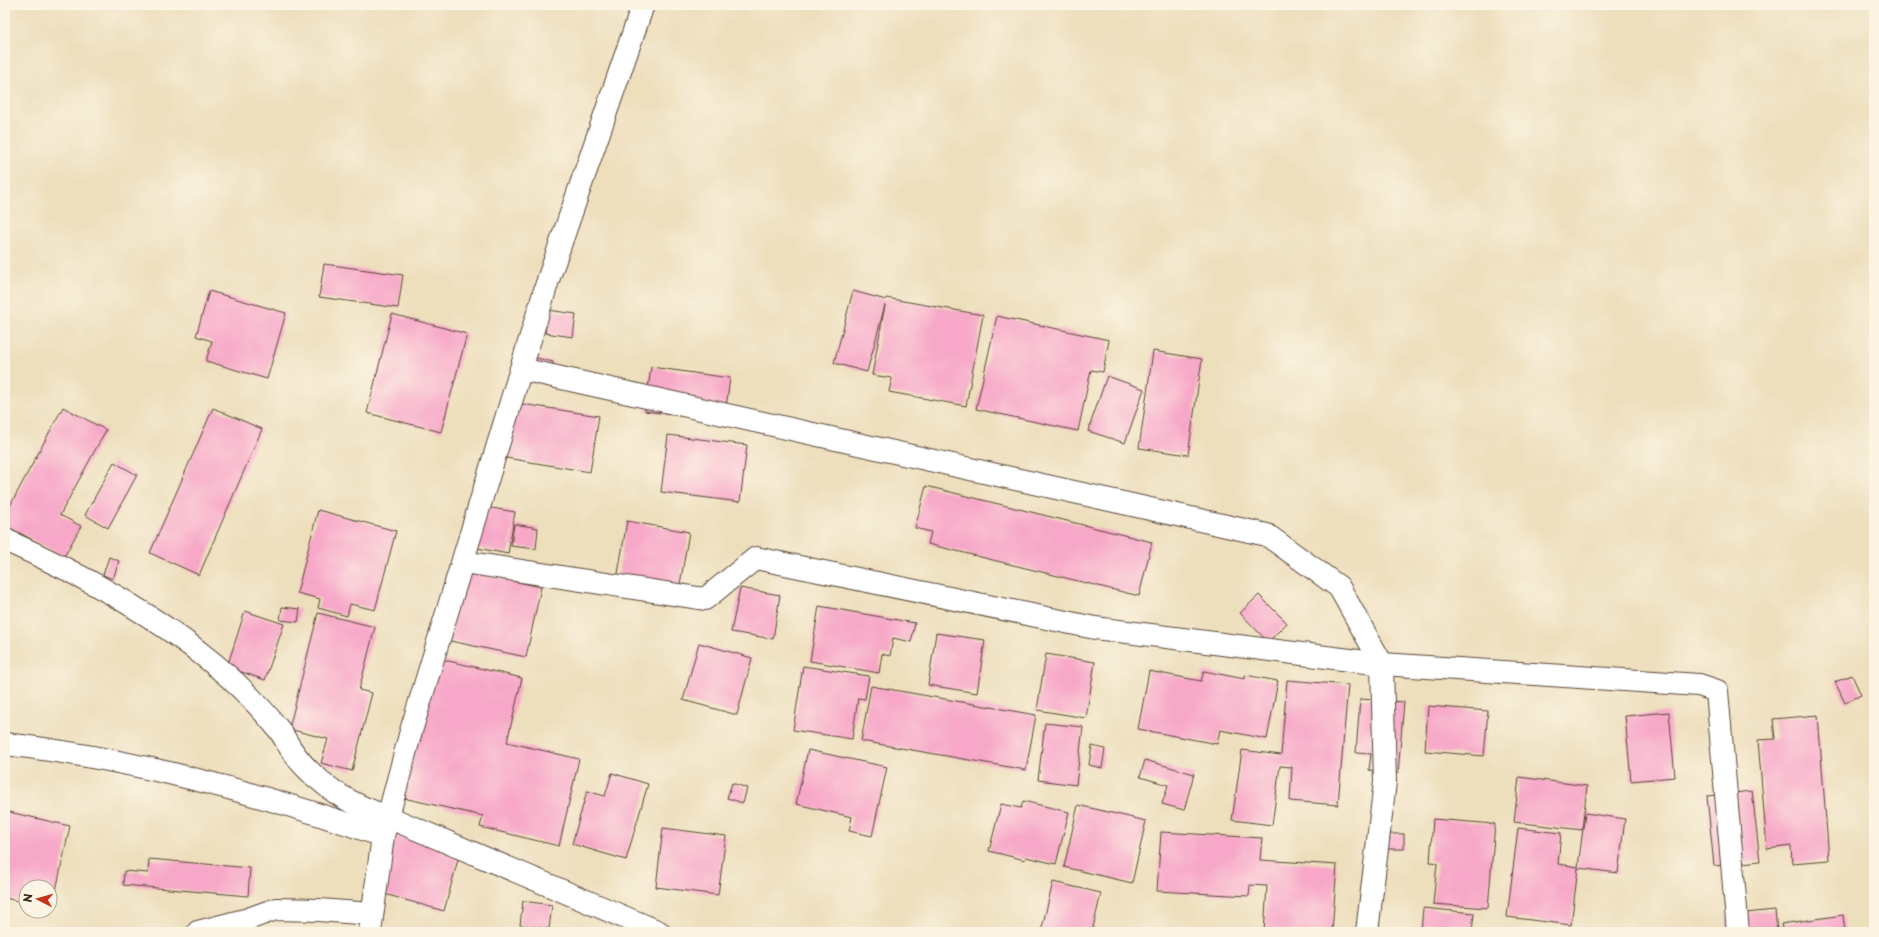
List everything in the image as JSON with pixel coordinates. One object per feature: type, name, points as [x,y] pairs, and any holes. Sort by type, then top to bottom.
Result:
[{"type":"street","points":[[198,932],[245,920],[276,909],[319,910],[371,923],[385,827],[410,731],[551,273],[643,5]]},
{"type":"street","points":[[521,369],[1267,535],[1339,586],[1382,664],[1385,782],[1367,932]]},
{"type":"street","points":[[5,540],[47,558],[108,591],[145,613],[181,638],[215,665],[249,697],[280,731],[292,750],[306,767],[322,783],[340,796],[363,808],[385,827]]},
{"type":"street","points":[[463,562],[705,599],[756,558],[1095,628],[1382,664],[1699,685],[1717,691],[1738,932]]},
{"type":"street","points":[[5,744],[109,760],[179,774],[293,806],[385,827],[659,932]]},
{"type":"building","points":[[324,264],[403,275],[398,308],[319,297]]},
{"type":"building","points":[[209,291],[286,313],[267,379],[206,361],[212,341],[196,336]]},
{"type":"building","points":[[853,291],[886,300],[886,298],[983,315],[966,406],[889,392],[892,378],[872,375],[885,305],[867,372],[834,363]]},
{"type":"building","points":[[548,310],[576,314],[573,337],[545,333]]},
{"type":"building","points":[[392,314],[467,334],[441,432],[367,413]]},
{"type":"building","points":[[997,316],[1109,340],[1103,372],[1091,370],[1078,431],[976,409]]},
{"type":"building","points":[[1153,351],[1202,359],[1188,455],[1139,448]]},
{"type":"building","points":[[532,357],[553,362],[551,371],[530,366]]},
{"type":"building","points":[[651,367],[730,378],[724,422],[645,411]]},
{"type":"building","points":[[1107,376],[1144,389],[1125,443],[1088,431]]},
{"type":"building","points":[[503,401],[599,416],[590,472],[494,456]]},
{"type":"building","points":[[63,407],[106,430],[60,515],[81,526],[64,557],[5,525],[5,515]]},
{"type":"building","points":[[213,408],[262,429],[199,575],[150,553]]},
{"type":"building","points":[[668,435],[747,445],[740,502],[661,492]]},
{"type":"building","points":[[114,462],[137,475],[108,528],[85,515]]},
{"type":"building","points":[[926,486],[1152,542],[1139,596],[928,544],[931,532],[915,528]]},
{"type":"building","points":[[474,505],[515,512],[508,554],[467,546]]},
{"type":"building","points":[[318,510],[396,531],[375,610],[350,604],[347,616],[318,608],[320,599],[297,593]]},
{"type":"building","points":[[627,521],[689,532],[678,596],[616,585]]},
{"type":"building","points":[[514,524],[538,528],[536,549],[511,546]]},
{"type":"building","points":[[109,557],[119,561],[113,579],[103,575]]},
{"type":"building","points":[[456,569],[541,587],[526,657],[441,639]]},
{"type":"building","points":[[740,588],[780,595],[773,639],[731,632]]},
{"type":"building","points":[[1259,595],[1287,623],[1268,642],[1240,613]]},
{"type":"building","points":[[819,606],[915,623],[911,642],[893,638],[890,656],[882,654],[879,673],[810,661]]},
{"type":"building","points":[[282,607],[300,609],[298,622],[280,620]]},
{"type":"building","points":[[245,611],[284,624],[265,680],[227,667]]},
{"type":"building","points":[[318,613],[375,627],[359,690],[372,693],[352,771],[321,763],[328,739],[289,729]]},
{"type":"building","points":[[936,633],[985,640],[977,693],[928,685]]},
{"type":"building","points":[[699,643],[752,658],[737,715],[683,700]]},
{"type":"building","points":[[1046,654],[1095,662],[1086,718],[1037,710]]},
{"type":"building","points":[[431,657],[522,678],[507,742],[579,759],[559,846],[480,827],[483,816],[399,797]]},
{"type":"building","points":[[803,666],[869,676],[865,699],[858,698],[852,739],[793,730]]},
{"type":"building","points":[[1149,671],[1201,681],[1204,671],[1245,679],[1245,675],[1278,681],[1267,739],[1220,730],[1217,744],[1138,729]]},
{"type":"building","points":[[1852,675],[1861,695],[1845,703],[1835,682]]},
{"type":"building","points":[[1287,680],[1348,685],[1338,805],[1290,801],[1292,767],[1280,766],[1272,825],[1232,820],[1242,750],[1281,755]]},
{"type":"building","points":[[871,686],[1036,715],[1026,770],[861,741]]},
{"type":"building","points":[[1360,699],[1404,702],[1398,773],[1369,770],[1371,754],[1356,753]]},
{"type":"building","points":[[1428,706],[1488,711],[1484,756],[1425,751]]},
{"type":"building","points":[[1669,712],[1675,777],[1631,781],[1625,716]]},
{"type":"building","points":[[1818,715],[1829,860],[1792,863],[1791,846],[1767,849],[1758,740],[1775,739],[1773,719]]},
{"type":"building","points":[[1045,723],[1083,727],[1076,785],[1038,780]]},
{"type":"building","points":[[1092,746],[1105,749],[1102,768],[1089,765]]},
{"type":"building","points":[[808,750],[887,767],[872,836],[849,831],[852,817],[796,804]]},
{"type":"building","points":[[1145,760],[1194,774],[1184,810],[1162,804],[1168,785],[1140,777]]},
{"type":"building","points":[[612,773],[648,784],[626,860],[572,844],[587,791],[605,796]]},
{"type":"building","points":[[1519,777],[1587,786],[1582,830],[1514,822]]},
{"type":"building","points":[[732,783],[747,788],[743,803],[727,798]]},
{"type":"building","points":[[1752,791],[1760,861],[1714,866],[1707,796]]},
{"type":"building","points":[[1023,801],[1069,812],[1056,864],[1026,857],[1025,860],[989,851],[1001,804],[1021,808]]},
{"type":"building","points":[[1078,805],[1146,821],[1132,883],[1064,867]]},
{"type":"building","points":[[5,811],[70,826],[58,881],[58,879],[18,879],[18,901],[5,898]]},
{"type":"building","points":[[1585,813],[1625,819],[1618,873],[1578,868],[1571,925],[1507,917],[1518,828],[1561,833],[1558,864],[1578,867]]},
{"type":"building","points":[[1433,819],[1495,824],[1488,908],[1433,904],[1437,863],[1430,862]]},
{"type":"building","points":[[392,826],[462,845],[444,911],[374,891]]},
{"type":"building","points":[[663,828],[726,836],[718,895],[656,887]]},
{"type":"building","points":[[1161,832],[1262,838],[1260,860],[1337,865],[1332,932],[1264,932],[1267,886],[1250,885],[1249,896],[1157,891]]},
{"type":"building","points":[[1380,834],[1404,834],[1404,849],[1380,849]]},
{"type":"building","points":[[149,859],[250,868],[248,896],[123,885],[124,871],[148,873]]},
{"type":"building","points":[[1053,882],[1101,893],[1092,932],[1041,932]]},
{"type":"building","points":[[523,901],[552,905],[549,929],[520,925]]},
{"type":"building","points":[[1423,908],[1474,913],[1472,932],[1421,932]]},
{"type":"building","points":[[1775,910],[1777,932],[1728,932],[1726,915]]},
{"type":"building","points":[[1843,915],[1845,932],[1783,932],[1781,924]]}]
